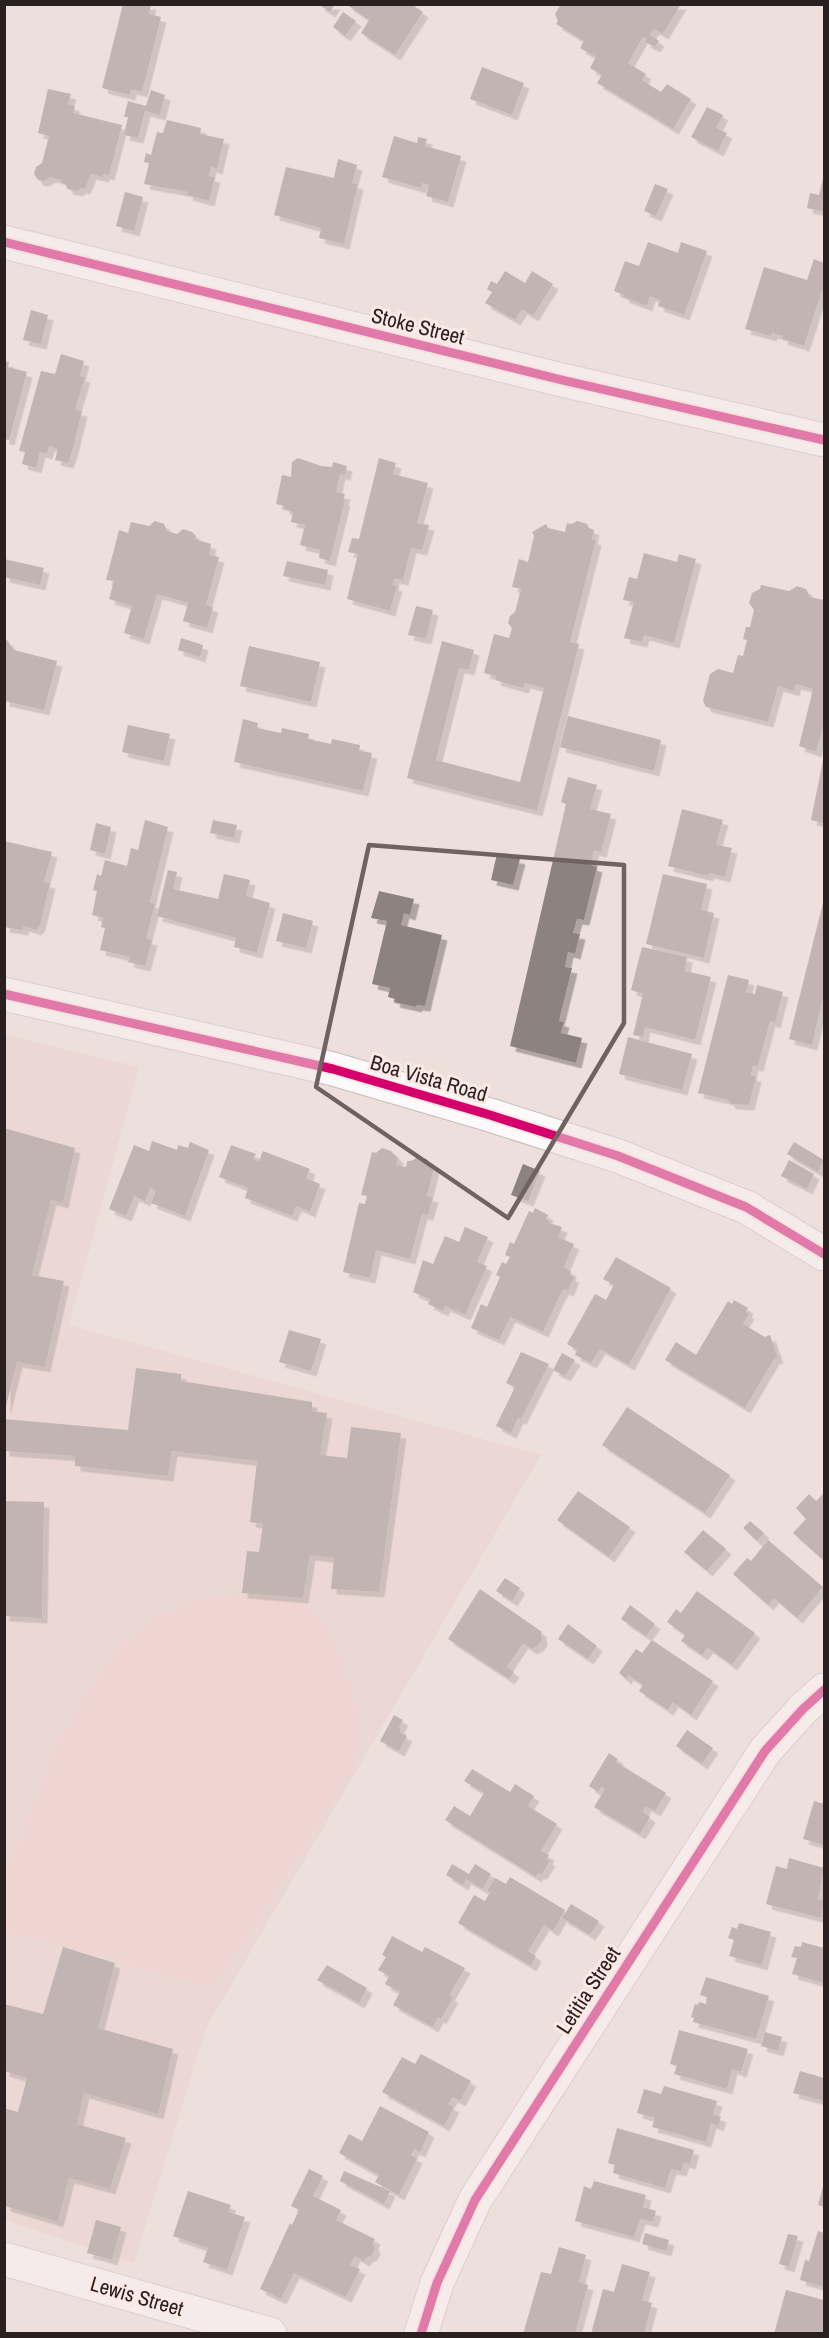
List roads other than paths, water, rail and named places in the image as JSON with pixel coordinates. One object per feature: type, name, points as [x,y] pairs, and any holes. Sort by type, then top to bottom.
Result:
[{"type":"street","name":"Stoke Street","points":[[4,242],[552,377],[825,440]]},
{"type":"street","name":"Boa Vista Road","points":[[4,994],[333,1069],[490,1114],[618,1156],[746,1207],[825,1254]]},
{"type":"street","name":"Letitia Street","points":[[422,2334],[437,2283],[475,2200],[765,1750],[802,1709],[825,1690]]},
{"type":"street","name":"Lewis Street","points":[[4,2259],[270,2334]]}]
